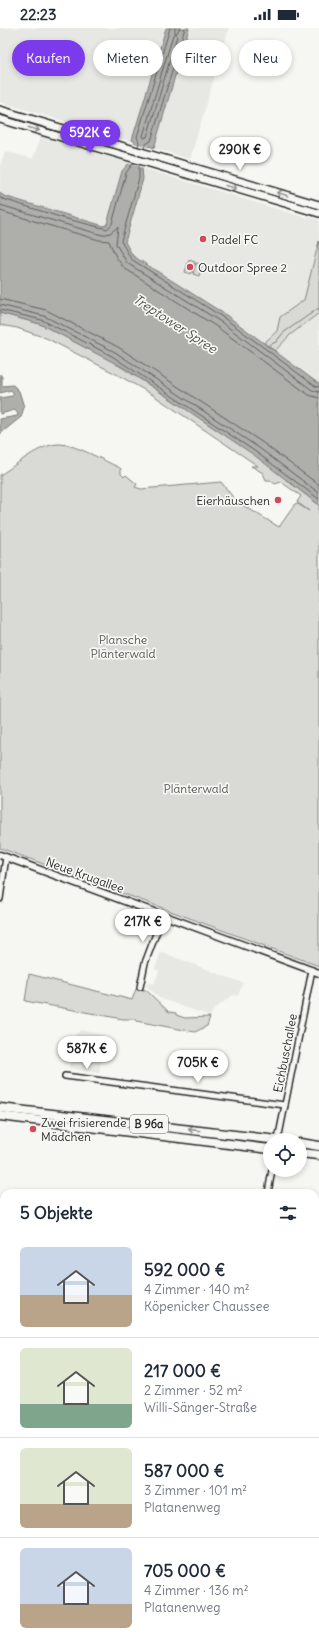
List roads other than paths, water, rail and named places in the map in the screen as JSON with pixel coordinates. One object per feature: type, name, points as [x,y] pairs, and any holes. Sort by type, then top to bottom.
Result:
[{"type":"main road","points":[[0,110],[319,213]]},
{"type":"main road","points":[[0,119],[124,151]]},
{"type":"main road","points":[[154,160],[319,205]]},
{"type":"main road","name":"B 96a","points":[[0,1108],[263,1138]]},
{"type":"main road","name":"B 96a","points":[[0,1116],[263,1148]]},
{"type":"main road","points":[[307,1144],[319,1146]]},
{"type":"main road","points":[[307,1154],[319,1155]]},
{"type":"street","points":[[0,899],[3,856]]},
{"type":"street","name":"Neue Krugallee","points":[[3,856],[319,973]]},
{"type":"street","points":[[140,987],[145,963],[163,915]]},
{"type":"street","name":"Eichbuschallee","points":[[279,1133],[312,970]]},
{"type":"street","points":[[65,1076],[285,1105]]},
{"type":"street","points":[[269,1189],[271,1177]]},
{"type":"water","name":"Treptower Spree","points":[[166,28],[189,28],[186,40],[171,40],[171,76],[175,76],[154,148],[149,146],[142,168],[143,179],[125,242],[133,256],[226,315],[319,384],[319,505],[254,455],[126,369],[40,324],[0,313],[0,193],[4,196],[104,226],[107,224],[122,171],[129,163],[135,142],[132,140],[151,76],[163,76],[162,40]]},
{"type":"water","points":[[0,374],[2,377],[2,386],[13,385],[19,391],[24,407],[21,417],[0,434],[0,419],[17,416],[18,414],[15,410],[0,414],[0,398],[12,396],[14,394],[11,390],[0,393]]},
{"type":"waterway","points":[[267,346],[276,342],[283,333],[319,308]]},
{"type":"tram line","points":[[0,115],[319,209]]},
{"type":"place","name":"Padel FC","points":[[203,239]]},
{"type":"place","name":"Outdoor Spree 2","points":[[190,267]]},
{"type":"place","name":"Eierhäuschen","points":[[278,500]]},
{"type":"place","name":"Zwei frisierende Mädchen","points":[[33,1129]]},
{"type":"park label","name":"Plansche Plänterwald","points":[[123,646]]},
{"type":"park label","name":"Plänterwald","points":[[196,788]]}]
